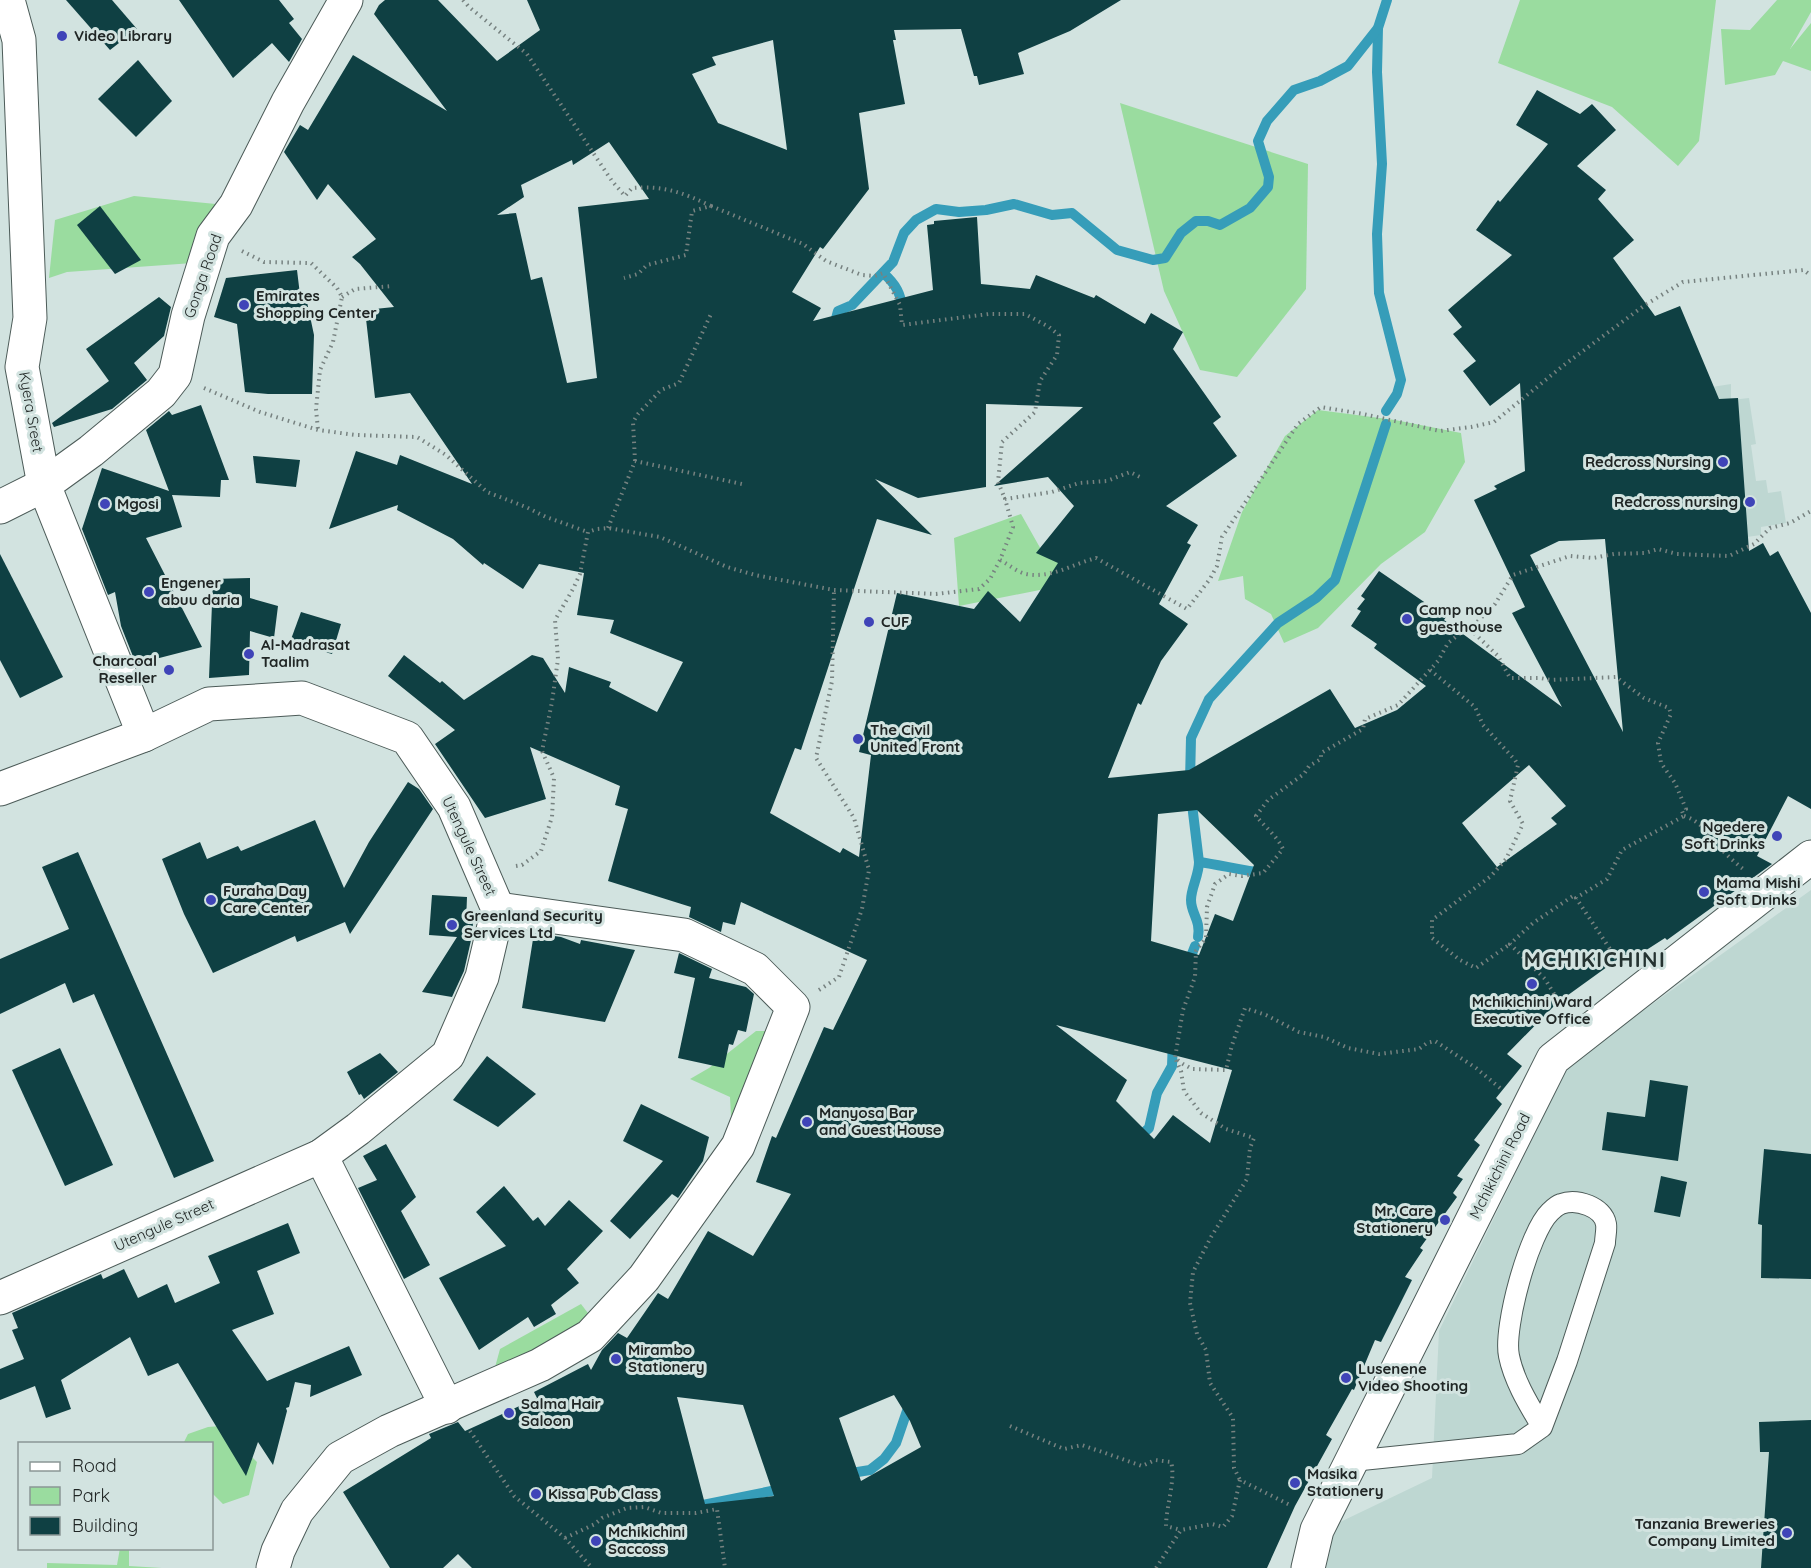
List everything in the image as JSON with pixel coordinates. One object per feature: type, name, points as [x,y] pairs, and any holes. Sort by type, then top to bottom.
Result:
[{"type":"street","name":"Kyera Sreet","points":[[8,0],[19,40],[30,318],[22,367],[44,485],[144,735]]},
{"type":"street","name":"Gonga Road","points":[[0,507],[44,485],[91,451],[161,393],[175,375],[188,316],[213,236],[236,205],[288,102],[346,0]]},
{"type":"street","name":"Utengule Street","points":[[0,789],[144,735],[208,705],[302,698],[407,738],[454,807],[498,909],[482,977],[448,1055],[358,1129],[321,1156],[0,1298]]},
{"type":"street","name":"Mchikichini Road","points":[[1308,1568],[1317,1530],[1553,1059],[1811,857]]},
{"type":"street","points":[[273,1568],[278,1551],[297,1511],[340,1458],[389,1431],[540,1365],[590,1336],[644,1278],[738,1146],[793,1006],[755,969],[684,935],[498,909]]},
{"type":"street","points":[[321,1156],[447,1407]]},
{"type":"lane","points":[[1352,1461],[1518,1444],[1542,1427],[1567,1361],[1605,1243],[1606,1223],[1598,1209],[1580,1203],[1561,1204],[1549,1213],[1536,1232],[1528,1252],[1508,1335],[1509,1356],[1517,1378],[1527,1402],[1542,1427]]},
{"type":"path","points":[[175,375],[260,412],[318,430],[357,435],[417,437],[446,455],[487,492],[546,517],[588,532],[608,528],[660,537],[727,567],[834,590],[936,594],[979,589],[990,579],[1013,527],[998,482],[1002,442],[1035,411],[1040,381],[1057,355],[1059,335],[1050,327],[1025,314],[989,314],[902,326],[900,305],[883,273],[862,275],[826,261],[803,244],[685,193],[652,186],[632,188],[625,196],[612,181],[527,54],[463,0]]},
{"type":"path","points":[[624,278],[638,274],[647,265],[686,255],[692,211],[711,206]]},
{"type":"path","points":[[213,236],[264,262],[311,263],[337,288],[342,297],[333,342],[320,370],[316,409],[318,430]]},
{"type":"path","points":[[1000,560],[1024,574],[1039,574],[1061,571],[1096,558],[1187,609],[1210,579],[1216,566],[1222,537],[1298,424],[1321,407],[1440,431],[1494,422],[1564,365],[1644,305],[1683,282],[1804,270],[1811,276]]},
{"type":"path","points":[[342,297],[355,289],[393,286]]},
{"type":"path","points":[[608,528],[635,461],[633,422],[661,390],[679,384],[711,314]]},
{"type":"path","points":[[635,461],[742,484]]},
{"type":"path","points":[[1005,499],[1053,492],[1079,483],[1107,481],[1130,472],[1140,477]]},
{"type":"path","points":[[1322,1521],[1240,1480],[1234,1468],[1233,1418],[1210,1383],[1206,1350],[1197,1334],[1190,1303],[1193,1272],[1246,1179],[1250,1148],[1254,1137],[1226,1129],[1201,1113],[1184,1091],[1181,1071],[1175,1058],[1184,1010],[1195,977],[1196,951],[1206,938],[1207,907],[1215,885],[1229,874],[1242,876],[1263,873],[1283,849],[1279,840],[1256,816],[1268,800],[1304,774],[1309,766],[1321,759],[1321,753],[1363,729],[1365,719],[1398,705],[1430,670],[1448,643],[1457,634],[1467,628],[1470,629],[1495,604],[1513,575],[1570,556],[1593,558],[1614,554],[1645,553],[1658,549],[1677,554],[1729,556],[1754,544],[1770,528],[1790,523],[1811,511]]},
{"type":"path","points":[[483,875],[522,865],[541,851],[552,817],[554,778],[542,752],[558,659],[555,620],[580,574],[588,532]]},
{"type":"path","points":[[793,1006],[839,977],[862,909],[868,870],[854,818],[816,758],[832,681],[834,590]]},
{"type":"path","points":[[1470,629],[1498,656],[1510,678],[1551,680],[1616,678],[1644,698],[1669,708],[1671,714],[1658,743],[1661,763],[1675,783],[1686,809],[1682,812],[1684,816]]},
{"type":"path","points":[[1430,670],[1475,707],[1482,725],[1518,765],[1510,801],[1523,824],[1506,859],[1491,876],[1432,920],[1432,938],[1460,960],[1476,968],[1510,944],[1533,922],[1573,896],[1576,898],[1607,879],[1622,850],[1684,816],[1690,818],[1718,841],[1724,852],[1748,874],[1770,888]]},
{"type":"path","points":[[1576,898],[1640,991]]},
{"type":"path","points":[[1510,944],[1545,980],[1559,1002],[1577,1016],[1598,1024]]},
{"type":"path","points":[[1175,1058],[1192,1069],[1226,1070],[1245,1008],[1266,1015],[1299,1032],[1324,1038],[1348,1048],[1379,1054],[1419,1049],[1426,1043],[1436,1041],[1530,1107]]},
{"type":"path","points":[[447,1407],[473,1434],[514,1496],[565,1538],[592,1568]]},
{"type":"path","points":[[1010,1426],[1064,1449],[1082,1444],[1142,1466],[1155,1460],[1171,1462],[1172,1473],[1166,1526],[1181,1530],[1212,1524],[1223,1527],[1232,1516],[1240,1480]]},
{"type":"path","points":[[565,1538],[595,1524],[602,1518],[627,1508],[644,1507],[661,1513],[696,1513],[717,1509],[725,1568]]},
{"type":"path","points":[[1156,1568],[1181,1530]]},
{"type":"shaded area","points":[[1731,384],[1731,400],[1749,398],[1756,444],[1751,445],[1756,481],[1766,480],[1768,493],[1781,491],[1786,523],[1761,527],[1761,535],[1740,538],[1712,387]]},
{"type":"shaded area","points":[[1811,890],[1811,1568],[1326,1568],[1336,1524],[1432,1478],[1439,1331],[1569,1064]]},
{"type":"green space","points":[[1520,0],[1716,0],[1699,141],[1678,166],[1612,107],[1498,63]]},
{"type":"green space","points":[[1777,0],[1811,0],[1811,12],[1790,49],[1811,23],[1811,71],[1783,61],[1775,75],[1725,85],[1721,29],[1750,30]]},
{"type":"green space","points":[[1120,103],[1308,164],[1306,289],[1237,377],[1200,370],[1164,291]]},
{"type":"green space","points":[[134,196],[226,205],[221,261],[67,272],[49,278],[55,220]]},
{"type":"green space","points":[[1318,410],[1395,420],[1461,433],[1465,462],[1425,532],[1381,564],[1318,628],[1284,643],[1271,614],[1245,599],[1243,576],[1218,581],[1242,512],[1285,436]]},
{"type":"green space","points":[[1021,514],[1043,553],[1090,580],[959,606],[954,538]]},
{"type":"green space","points":[[756,1031],[771,1031],[740,1121],[731,1117],[730,1097],[690,1079],[709,1068]]},
{"type":"green space","points":[[581,1304],[594,1321],[494,1371],[500,1349]]},
{"type":"green space","points":[[220,1426],[257,1462],[249,1495],[223,1504],[213,1494],[213,1442],[184,1442],[188,1434],[208,1427]]},
{"type":"green space","points":[[120,1550],[129,1550],[129,1566],[162,1568],[47,1568],[47,1563],[117,1565]]},
{"type":"building","points":[[66,0],[112,0],[137,29],[110,50]]},
{"type":"building","points":[[179,0],[279,0],[294,19],[289,23],[302,39],[289,62],[272,43],[233,78]]},
{"type":"building","points":[[385,0],[438,0],[497,61],[540,30],[527,0],[1121,0],[1070,31],[1018,53],[1024,74],[979,85],[977,76],[974,76],[961,29],[894,30],[896,40],[893,40],[905,104],[859,113],[869,189],[823,249],[820,247],[792,292],[821,308],[813,321],[933,290],[927,225],[934,224],[934,221],[977,217],[981,284],[1030,289],[1036,275],[1094,298],[1096,295],[1145,324],[1151,313],[1183,332],[1173,349],[1221,417],[1213,423],[1237,456],[1166,506],[1198,525],[1187,543],[1191,545],[1159,604],[1188,624],[1161,661],[1141,705],[1138,703],[1108,778],[1189,770],[1330,689],[1355,728],[1397,710],[1426,686],[1374,648],[1377,644],[1351,626],[1361,611],[1357,609],[1365,599],[1361,596],[1379,571],[1446,617],[1444,620],[1562,707],[1512,613],[1525,607],[1474,500],[1497,489],[1494,486],[1525,471],[1520,383],[1490,406],[1463,371],[1476,361],[1453,334],[1462,327],[1448,310],[1512,255],[1476,230],[1498,200],[1500,202],[1548,144],[1516,125],[1537,90],[1580,114],[1592,104],[1616,130],[1577,166],[1606,190],[1598,199],[1634,240],[1613,258],[1655,316],[1680,306],[1719,399],[1738,398],[1749,551],[1763,543],[1770,556],[1778,551],[1811,613],[1811,809],[1788,796],[1757,856],[1772,864],[1667,940],[1665,938],[1623,965],[1618,959],[1557,1003],[1507,1054],[1522,1066],[1496,1098],[1502,1104],[1474,1140],[1480,1145],[1457,1176],[1463,1179],[1453,1193],[1457,1197],[1420,1248],[1423,1250],[1405,1277],[1412,1280],[1381,1342],[1375,1340],[1354,1390],[1352,1389],[1326,1435],[1332,1439],[1295,1506],[1267,1568],[472,1568],[458,1554],[443,1568],[390,1568],[343,1492],[431,1438],[429,1434],[458,1422],[465,1431],[537,1398],[534,1392],[588,1364],[591,1370],[602,1350],[618,1333],[627,1338],[658,1293],[668,1299],[708,1231],[753,1256],[791,1194],[756,1182],[772,1136],[776,1138],[824,1027],[833,1030],[867,960],[741,902],[735,925],[723,922],[721,932],[689,917],[691,907],[608,881],[628,809],[615,805],[620,786],[530,747],[546,799],[485,818],[435,744],[455,730],[388,676],[404,655],[440,683],[442,681],[464,700],[532,655],[543,658],[565,693],[569,667],[611,682],[609,687],[657,712],[683,662],[610,633],[614,620],[577,615],[584,573],[539,564],[523,589],[484,563],[483,565],[453,539],[397,510],[398,505],[329,529],[356,451],[397,465],[400,455],[472,484],[410,393],[375,398],[365,310],[394,307],[352,257],[376,239],[328,184],[317,200],[284,152],[300,125],[308,130],[353,55],[447,111],[374,14]],"holes":[[[773,40],[787,150],[718,123],[692,74],[716,65],[712,57]],[[609,142],[649,199],[578,207],[597,378],[567,383],[542,277],[531,280],[516,213],[497,215],[524,197],[521,185],[572,160],[573,165]],[[986,404],[1083,407],[994,486],[1048,477],[1074,506],[1036,553],[1058,563],[1020,622],[988,591],[974,609],[897,593],[859,752],[871,755],[859,857],[843,848],[840,853],[770,813],[795,748],[801,750],[877,519],[932,535],[875,479],[918,498],[986,487]],[[1605,539],[1623,732],[1530,555],[1559,541]],[[1529,765],[1566,806],[1551,818],[1557,824],[1497,867],[1462,823]],[[1197,810],[1254,865],[1233,921],[1215,914],[1199,955],[1151,941],[1158,814]],[[1056,1025],[1232,1070],[1210,1143],[1173,1115],[1154,1139],[1116,1101],[1127,1080]],[[894,1395],[910,1421],[921,1447],[861,1481],[839,1418]],[[677,1397],[743,1405],[774,1496],[705,1504]]]},
{"type":"building","points":[[138,60],[172,101],[136,137],[98,99]]},
{"type":"building","points":[[100,206],[141,260],[115,274],[77,225]]},
{"type":"building","points":[[297,270],[301,303],[307,302],[314,335],[312,394],[245,392],[237,324],[214,317],[226,278]]},
{"type":"building","points":[[159,297],[171,307],[164,336],[134,363],[147,380],[112,409],[54,427],[52,423],[109,381],[86,349]]},
{"type":"building","points":[[201,405],[229,480],[221,480],[220,497],[172,495],[182,527],[146,538],[202,647],[136,664],[121,626],[115,592],[108,595],[82,529],[102,468],[169,491],[146,430],[169,411],[172,415]]},
{"type":"building","points":[[253,456],[300,460],[296,487],[256,483]]},
{"type":"building","points":[[0,554],[63,677],[20,698],[0,660]]},
{"type":"building","points":[[250,578],[250,598],[278,606],[274,638],[250,631],[249,675],[209,678],[213,579]]},
{"type":"building","points":[[301,612],[341,624],[332,654],[290,642]]},
{"type":"building","points":[[408,782],[419,789],[433,809],[350,934],[345,922],[297,942],[295,936],[213,973],[184,914],[162,859],[200,842],[207,859],[238,846],[241,851],[315,820],[344,888],[369,842]]},
{"type":"building","points":[[78,852],[214,1161],[174,1178],[94,994],[73,1003],[65,983],[0,1014],[0,959],[69,929],[42,867]]},
{"type":"building","points":[[432,895],[467,897],[466,923],[474,909],[472,936],[464,971],[452,997],[422,992],[457,937],[429,935]]},
{"type":"building","points":[[534,933],[561,937],[580,944],[581,940],[635,950],[605,1022],[522,1008]]},
{"type":"building","points":[[679,953],[712,969],[709,978],[746,987],[754,994],[746,1032],[738,1030],[733,1045],[729,1044],[724,1068],[678,1058],[695,978],[674,973]]},
{"type":"building","points":[[60,1048],[113,1165],[65,1186],[12,1070]]},
{"type":"building","points":[[380,1053],[398,1072],[364,1099],[361,1094],[359,1095],[347,1072]]},
{"type":"building","points":[[487,1056],[536,1094],[498,1127],[453,1100]]},
{"type":"building","points":[[1650,1080],[1688,1086],[1678,1161],[1602,1150],[1607,1112],[1645,1117]]},
{"type":"building","points":[[641,1104],[709,1137],[703,1161],[678,1198],[672,1194],[630,1239],[610,1221],[663,1161],[623,1141]]},
{"type":"building","points":[[386,1144],[416,1197],[401,1211],[430,1265],[404,1279],[358,1188],[377,1180],[363,1156]]},
{"type":"building","points":[[1764,1149],[1811,1154],[1811,1279],[1761,1278],[1762,1225],[1758,1224]]},
{"type":"building","points":[[1661,1176],[1687,1182],[1680,1217],[1654,1212]]},
{"type":"building","points":[[504,1186],[533,1221],[538,1217],[545,1226],[569,1200],[603,1231],[567,1269],[579,1283],[551,1305],[556,1314],[534,1327],[528,1317],[479,1350],[439,1278],[506,1246],[476,1212]]},
{"type":"building","points":[[288,1223],[300,1253],[257,1271],[274,1314],[232,1330],[267,1381],[349,1346],[362,1375],[310,1397],[311,1385],[295,1382],[289,1407],[286,1408],[273,1465],[258,1442],[246,1476],[178,1363],[148,1376],[130,1337],[61,1380],[71,1409],[46,1418],[35,1386],[0,1400],[0,1369],[24,1359],[12,1330],[18,1328],[12,1313],[101,1274],[103,1279],[124,1269],[138,1298],[167,1284],[175,1303],[220,1283],[208,1256]]},
{"type":"building","points":[[1811,1420],[1811,1568],[1761,1568],[1769,1452],[1760,1452],[1759,1422]]},
{"type":"waterway","points":[[834,326],[838,311],[852,305],[893,262],[904,233],[916,220],[936,209],[959,212],[986,210],[1014,204],[1052,215],[1072,213],[1117,250],[1153,260],[1165,258],[1181,233],[1196,221],[1208,221],[1220,225],[1250,208],[1268,187],[1269,177],[1258,141],[1267,121],[1294,90],[1320,81],[1348,66],[1378,28],[1387,0]]},
{"type":"waterway","points":[[1378,28],[1377,72],[1382,164],[1377,234],[1379,293],[1401,380],[1397,394],[1386,411]]},
{"type":"waterway","points":[[883,273],[897,290],[903,311]]},
{"type":"waterway","points":[[1190,781],[1191,738],[1209,699],[1278,623],[1316,598],[1335,580],[1386,424]]},
{"type":"waterway","points":[[1191,796],[1199,862],[1191,900],[1199,931],[1198,937]]},
{"type":"waterway","points":[[1199,862],[1265,873]]},
{"type":"waterway","points":[[1188,964],[1195,946]]},
{"type":"waterway","points":[[1136,1140],[1149,1128],[1157,1093],[1172,1066],[1173,1040]]},
{"type":"waterway","points":[[845,1474],[870,1470],[884,1459],[896,1443],[907,1411],[916,1405]]},
{"type":"waterway","points":[[698,1506],[786,1488]]},
{"type":"place","name":"Video Library","points":[[62,36]]},
{"type":"place","name":"Emirates Shopping Center","points":[[244,305]]},
{"type":"place","name":"Redcross Nursing","points":[[1723,462]]},
{"type":"place","name":"Redcross nursing","points":[[1750,502]]},
{"type":"place","name":"Mgosi","points":[[105,504]]},
{"type":"place","name":"Engener abuu daria","points":[[149,592]]},
{"type":"place","name":"Camp nou guesthouse","points":[[1407,619]]},
{"type":"place","name":"CUF","points":[[869,622]]},
{"type":"place","name":"Al-Madrasat Taalim","points":[[249,654]]},
{"type":"place","name":"Charcoal Reseller","points":[[169,670]]},
{"type":"place","name":"The Civil United Front","points":[[858,739]]},
{"type":"place","name":"Ngedere Soft Drinks","points":[[1777,836]]},
{"type":"place","name":"Mama Mishi Soft Drinks","points":[[1704,892]]},
{"type":"place","name":"Furaha Day Care Center","points":[[211,900]]},
{"type":"place","name":"Greenland Security Services Ltd","points":[[452,925]]},
{"type":"place","name":"Mchikichini Ward Executive Office","points":[[1532,984]]},
{"type":"place","name":"Manyosa Bar and Guest House","points":[[807,1122]]},
{"type":"place","name":"Mr. Care Stationery","points":[[1445,1220]]},
{"type":"place","name":"Mirambo Stationery","points":[[616,1359]]},
{"type":"place","name":"Lusenene Video Shooting","points":[[1346,1378]]},
{"type":"place","name":"Salma Hair Saloon","points":[[509,1413]]},
{"type":"place","name":"Masika Stationery","points":[[1295,1483]]},
{"type":"place","name":"Kissa Pub Class","points":[[536,1494]]},
{"type":"place","name":"Tanzania Breweries Company Limited","points":[[1787,1533]]},
{"type":"place","name":"Mchikichini Saccoss","points":[[596,1541]]},
{"type":"district","name":"MCHIKICHINI","points":[[1595,960]]}]
